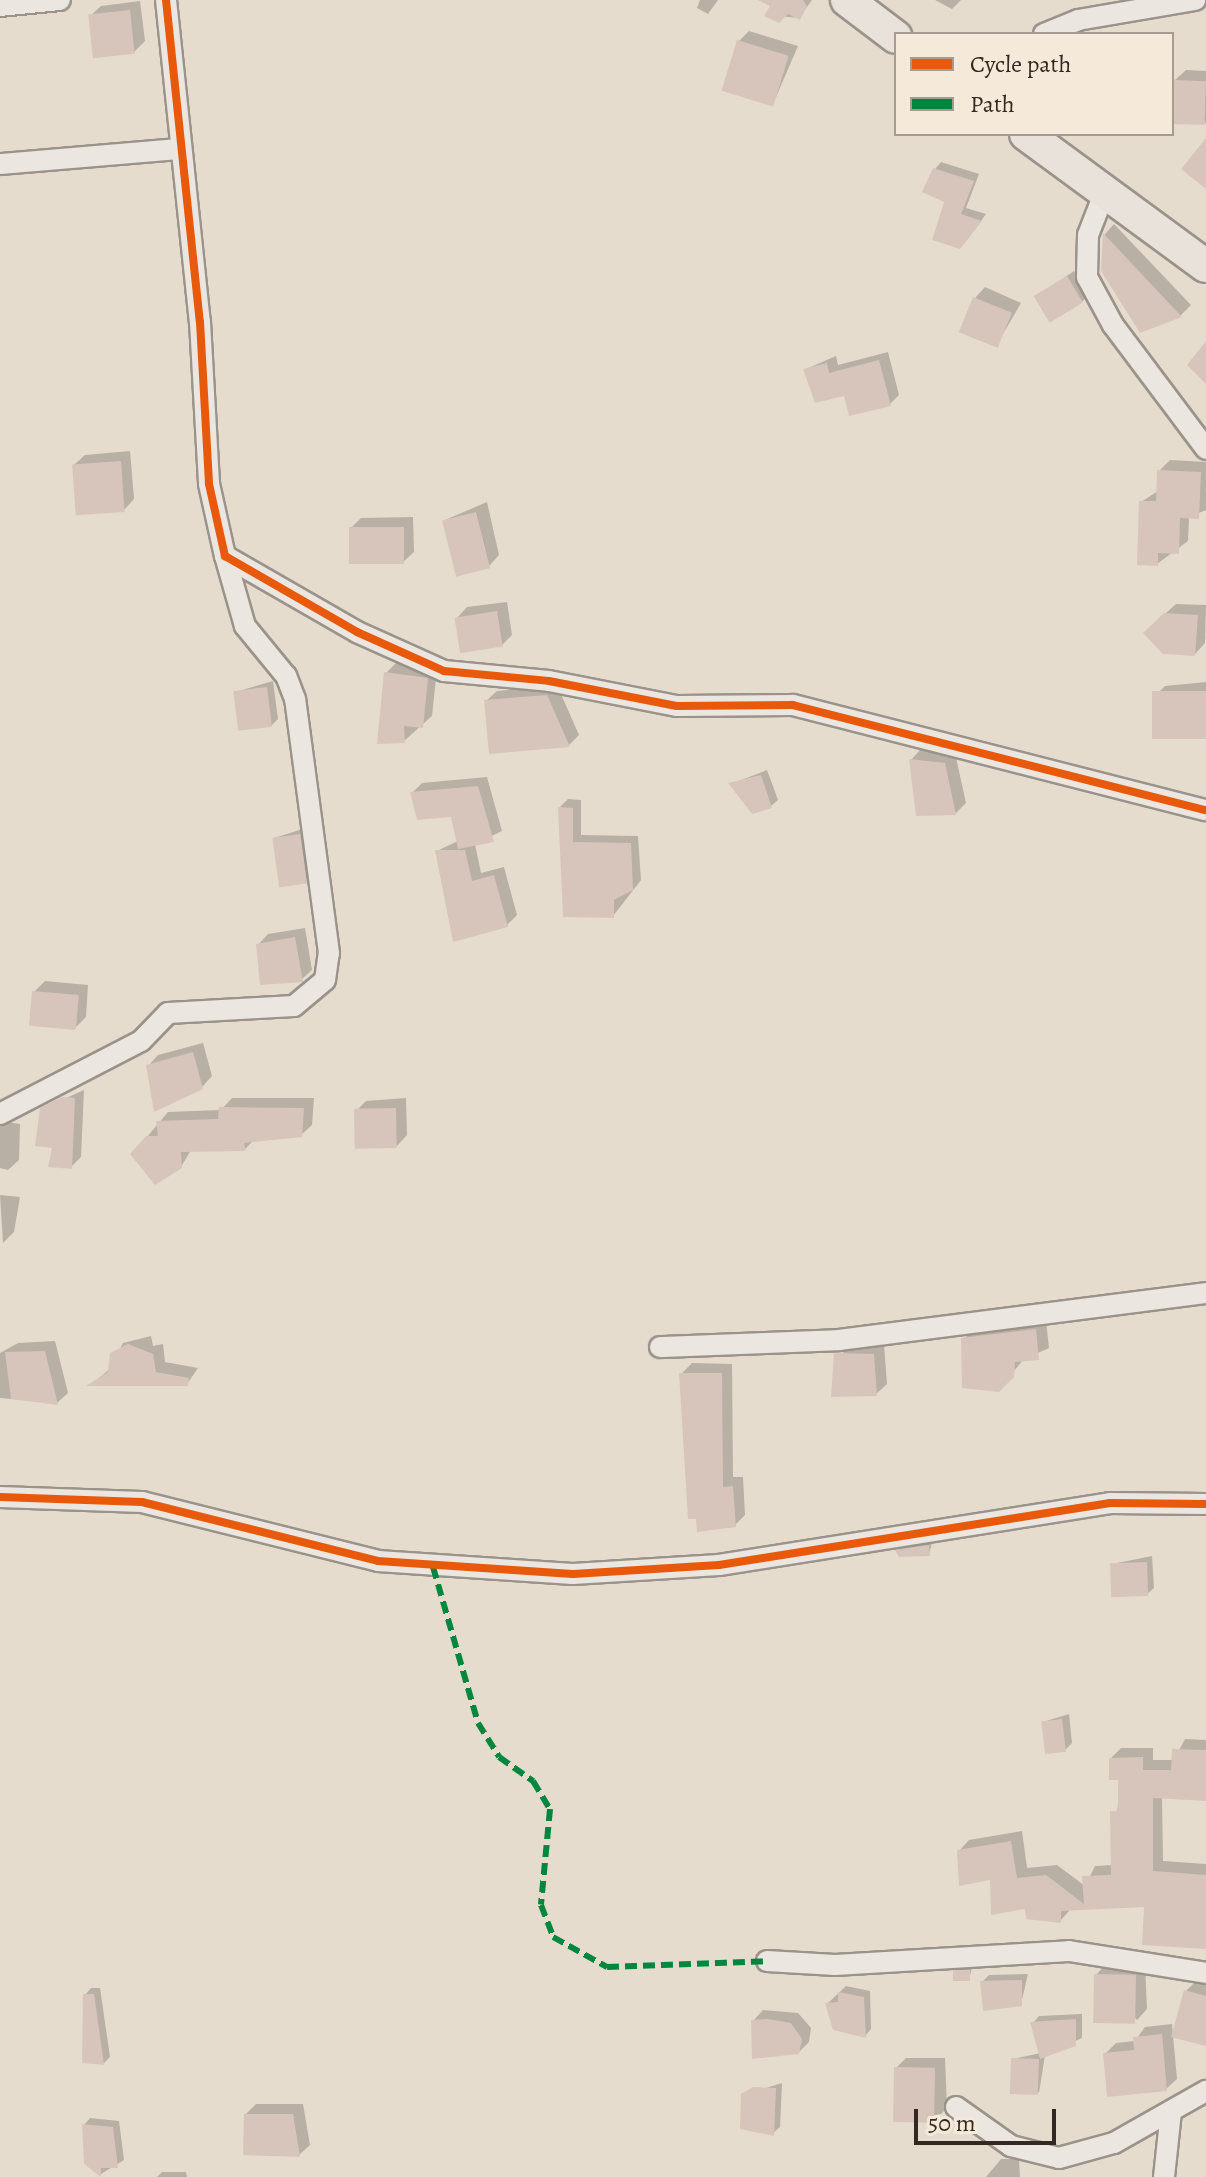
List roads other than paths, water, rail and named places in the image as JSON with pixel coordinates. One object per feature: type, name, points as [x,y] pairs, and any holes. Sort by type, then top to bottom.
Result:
[{"type":"main road","points":[[857,4],[894,35]]},
{"type":"main road","points":[[1029,136],[1206,266]]},
{"type":"street","points":[[0,6],[60,0]]},
{"type":"street","points":[[0,1114],[141,1041],[168,1013],[294,1006],[325,980],[329,953],[295,699],[286,676],[245,626],[212,516],[200,322],[177,149],[166,0]]},
{"type":"street","points":[[1049,32],[1078,20],[1195,0]]},
{"type":"street","points":[[0,164],[177,149]]},
{"type":"street","points":[[1104,194],[1088,235],[1087,277],[1113,325],[1206,449]]},
{"type":"street","points":[[225,556],[357,632],[444,671],[528,678],[677,706],[793,705],[1206,810]]},
{"type":"street","points":[[660,1347],[839,1340],[1206,1293]]},
{"type":"street","points":[[0,1497],[142,1502],[363,1558],[573,1574],[719,1565],[1110,1503],[1206,1504]]},
{"type":"street","points":[[767,1961],[835,1965],[1069,1951],[1206,1973]]},
{"type":"street","points":[[956,2107],[1011,2146],[1059,2158],[1114,2143],[1206,2091]]},
{"type":"street","points":[[1164,2177],[1171,2111]]}]
